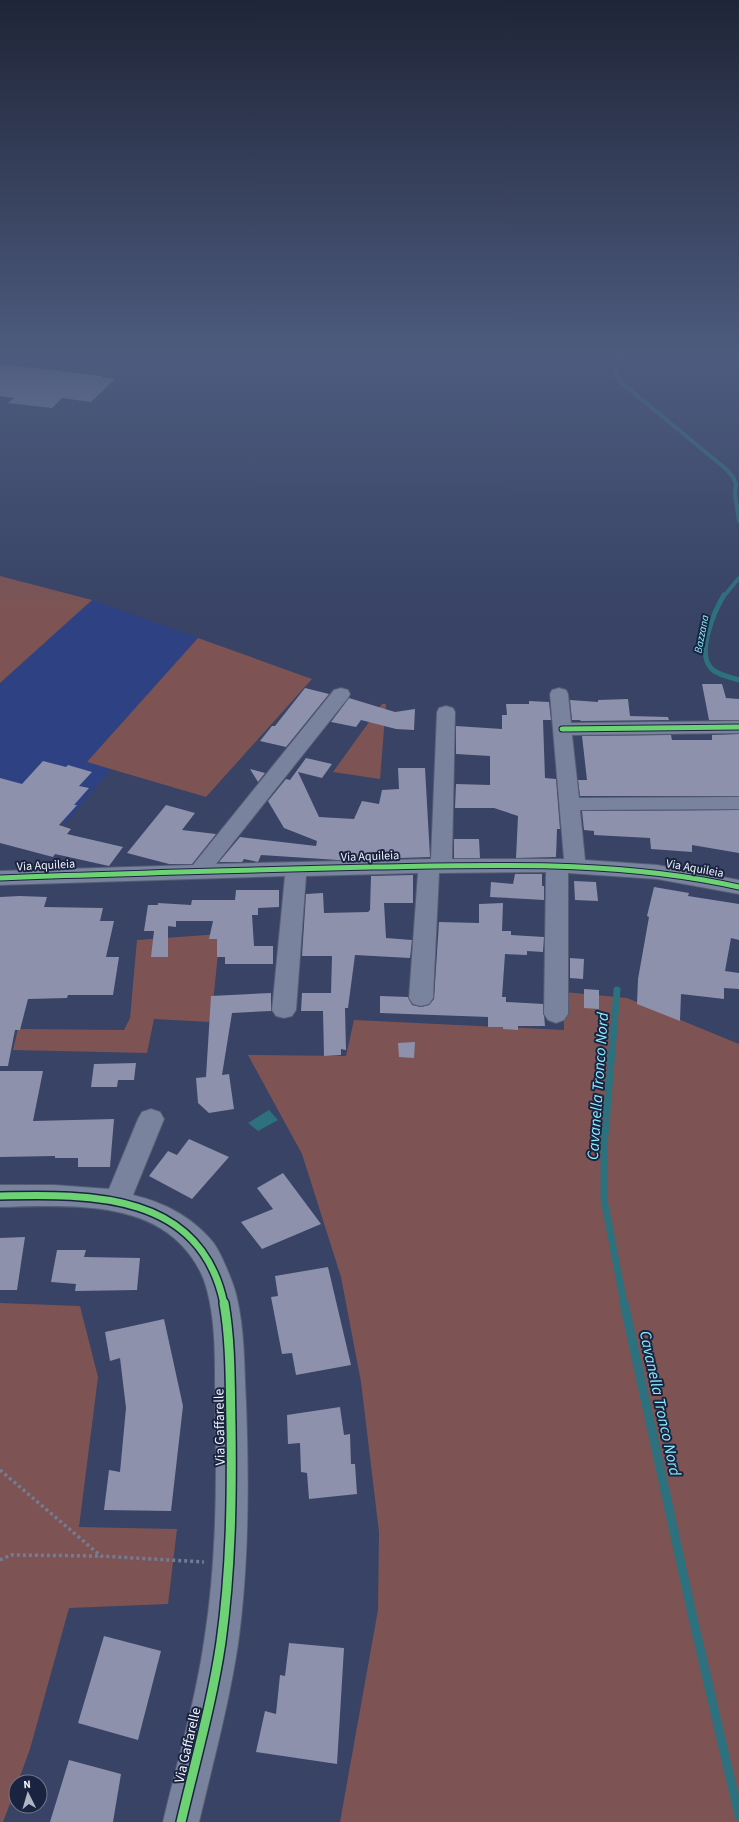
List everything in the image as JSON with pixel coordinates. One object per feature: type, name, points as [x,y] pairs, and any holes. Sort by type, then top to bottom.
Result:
[{"type":"street","points":[[198,873],[341,694]]},
{"type":"street","points":[[556,1014],[569,804],[559,694]]},
{"type":"street","points":[[421,998],[435,865],[446,712]]},
{"type":"street","points":[[562,729],[739,727]]},
{"type":"street","points":[[569,804],[739,803]]},
{"type":"street","name":"Via Aquileia","points":[[0,878],[88,874],[198,873],[435,865],[566,866],[678,874],[739,888]]},
{"type":"street","points":[[284,1010],[296,870]]},
{"type":"street","points":[[117,1201],[151,1119]]},
{"type":"street","name":"Via Gaffarelle","points":[[0,1196],[42,1195],[107,1199],[146,1209],[180,1228],[203,1250],[222,1291],[228,1328],[233,1459],[229,1564],[221,1642],[205,1723],[181,1822]]},
{"type":"path","points":[[0,1470],[101,1556]]},
{"type":"path","points":[[0,1560],[11,1555],[101,1556],[229,1564]]},
{"type":"shaded area","points":[[0,576],[92,600],[0,683]]},
{"type":"shaded area","points":[[92,600],[198,638],[87,762],[111,769],[66,823],[1,801],[0,802],[0,683]]},
{"type":"shaded area","points":[[198,638],[312,679],[206,797],[87,762]]},
{"type":"shaded area","points":[[382,704],[386,704],[380,779],[333,772]]},
{"type":"shaded area","points":[[220,934],[211,1022],[154,1019],[147,1053],[13,1050],[18,1029],[124,1030],[130,1018],[137,940]]},
{"type":"shaded area","points":[[564,992],[627,998],[739,1044],[739,1822],[340,1822],[378,1610],[379,1532],[361,1382],[341,1277],[302,1154],[248,1055],[346,1056],[354,1020],[564,1030]]},
{"type":"shaded area","points":[[269,1110],[278,1120],[258,1131],[248,1123]]},
{"type":"shaded area","points":[[0,1303],[80,1306],[98,1377],[79,1527],[177,1529],[168,1604],[69,1608],[30,1749],[21,1774],[8,1774],[8,1809],[3,1822],[0,1822]]},
{"type":"building","points":[[702,684],[722,684],[726,698],[739,699],[739,720],[709,720]]},
{"type":"building","points":[[305,688],[329,694],[286,747],[260,741],[272,726],[275,726]]},
{"type":"building","points":[[349,698],[395,712],[415,709],[414,730],[396,729],[361,720],[356,727],[331,722]]},
{"type":"building","points":[[628,699],[630,716],[668,717],[669,720],[572,720],[570,700],[598,702],[598,700]]},
{"type":"building","points":[[529,701],[549,702],[551,720],[543,720],[545,778],[556,779],[560,829],[557,829],[556,857],[516,858],[518,816],[494,808],[455,808],[456,784],[490,785],[490,756],[456,754],[456,726],[502,729],[502,715],[507,715],[506,704],[529,704]]},
{"type":"building","points":[[739,734],[739,796],[580,796],[578,780],[587,780],[582,736],[671,735],[672,740],[712,740],[712,735]]},
{"type":"building","points":[[306,758],[332,764],[322,778],[298,772],[319,817],[354,819],[362,801],[379,804],[382,790],[399,789],[398,768],[425,768],[430,857],[368,859],[344,856],[343,860],[338,860],[261,855],[258,862],[244,859],[242,862],[219,862],[240,837],[316,846],[317,841],[284,828],[268,801],[286,779],[290,780]]},
{"type":"building","points":[[43,761],[66,767],[68,765],[92,772],[79,786],[89,788],[74,805],[77,805],[59,825],[71,829],[67,834],[123,847],[109,866],[55,854],[53,857],[0,843],[0,778],[22,784]]},
{"type":"building","points":[[250,769],[265,773],[258,782]]},
{"type":"building","points":[[166,805],[195,813],[182,830],[216,834],[192,864],[169,864],[127,853]]},
{"type":"building","points":[[739,810],[739,853],[692,845],[692,852],[651,849],[650,838],[594,835],[594,831],[584,830],[582,811]]},
{"type":"building","points":[[454,839],[479,839],[480,858],[454,858]]},
{"type":"building","points":[[515,874],[542,874],[544,900],[490,897],[491,882],[513,884]]},
{"type":"building","points":[[413,875],[413,903],[384,903],[386,938],[412,940],[410,958],[355,955],[348,1008],[345,1008],[346,1050],[341,1049],[341,1055],[324,1056],[323,1011],[301,1011],[302,993],[331,993],[332,956],[302,956],[306,894],[323,893],[324,913],[368,912],[370,910],[371,876]]},
{"type":"building","points":[[574,881],[596,882],[598,901],[575,900]]},
{"type":"building","points":[[654,887],[689,893],[688,896],[739,904],[739,940],[731,938],[725,971],[739,973],[739,989],[724,988],[724,999],[681,994],[680,1021],[637,1004],[638,979],[649,917],[647,916]]},
{"type":"building","points":[[236,890],[279,890],[279,907],[258,908],[258,915],[252,915],[254,946],[273,946],[273,964],[225,964],[225,957],[217,957],[217,939],[209,939],[213,921],[176,921],[176,927],[168,926],[168,957],[151,957],[154,931],[144,931],[148,905],[158,905],[158,903],[191,905],[192,900],[235,900]]},
{"type":"building","points":[[0,897],[47,897],[44,907],[103,908],[100,921],[114,921],[106,957],[119,957],[113,995],[68,995],[67,998],[28,999],[20,1030],[15,1030],[8,1066],[0,1066]]},
{"type":"building","points":[[503,903],[502,931],[511,931],[511,935],[544,937],[543,952],[527,951],[527,955],[505,954],[502,997],[506,997],[506,1002],[543,1004],[545,1026],[518,1026],[518,1030],[503,1029],[503,1027],[488,1027],[488,1017],[380,1013],[380,996],[408,997],[412,1005],[421,1007],[429,1005],[434,999],[439,922],[479,923],[479,904]]},
{"type":"building","points":[[570,958],[584,959],[583,979],[570,978]]},
{"type":"building","points":[[584,989],[599,990],[599,1009],[584,1008]]},
{"type":"building","points":[[271,993],[271,1011],[232,1013],[222,1075],[229,1074],[234,1109],[209,1113],[198,1103],[196,1078],[206,1077],[211,996]]},
{"type":"building","points":[[415,1042],[414,1058],[399,1057],[398,1043]]},
{"type":"building","points":[[136,1063],[134,1080],[118,1080],[117,1087],[91,1087],[94,1064]]},
{"type":"building","points":[[0,1071],[43,1071],[33,1121],[114,1119],[110,1167],[78,1167],[78,1158],[55,1158],[55,1156],[0,1157]]},
{"type":"building","points":[[189,1139],[229,1157],[192,1199],[149,1176],[168,1151],[177,1155]]},
{"type":"building","points":[[283,1173],[321,1224],[262,1249],[241,1222],[273,1209],[257,1188]]},
{"type":"building","points":[[25,1237],[17,1290],[0,1290],[0,1238]]},
{"type":"building","points":[[57,1250],[86,1250],[84,1257],[140,1258],[137,1290],[75,1291],[76,1284],[51,1282]]},
{"type":"building","points":[[328,1267],[351,1365],[296,1375],[292,1353],[282,1354],[271,1297],[278,1296],[275,1276]]},
{"type":"building","points":[[164,1319],[183,1406],[171,1511],[104,1510],[109,1470],[120,1472],[126,1408],[120,1358],[110,1361],[105,1332]]},
{"type":"building","points":[[340,1407],[344,1435],[350,1434],[351,1464],[355,1464],[357,1494],[309,1499],[307,1473],[301,1472],[300,1443],[288,1444],[287,1415]]},
{"type":"building","points":[[104,1636],[161,1651],[138,1740],[78,1723]]},
{"type":"building","points":[[289,1643],[344,1648],[337,1764],[256,1752],[265,1711],[276,1714],[280,1675],[285,1676]]},
{"type":"building","points":[[69,1760],[121,1774],[113,1822],[50,1822]]},
{"type":"waterway","name":"Bazzana","points":[[693,442],[726,469],[733,477],[736,484],[735,494],[739,521]]},
{"type":"waterway","name":"Bazzana","points":[[724,596],[739,578]]},
{"type":"waterway","name":"Bazzana","points":[[724,595],[716,610],[708,631],[705,652],[707,661],[711,668],[724,676],[739,680]]},
{"type":"waterway","name":"Cavanella Tronco Nord","points":[[617,990],[604,1147],[604,1199],[624,1304]]},
{"type":"waterway","name":"Cavanella Tronco Nord","points":[[624,1303],[692,1614],[739,1816]]},
{"type":"cycle path","points":[[562,729],[739,727]]},
{"type":"cycle path","points":[[0,878],[331,868],[517,865],[573,866],[657,872],[739,887]]},
{"type":"cycle path","points":[[0,1196],[54,1196],[109,1200],[135,1206],[160,1216],[183,1230],[202,1249],[221,1290],[226,1316],[228,1339],[231,1417],[232,1481],[228,1578],[217,1664],[208,1710],[181,1822]]}]
